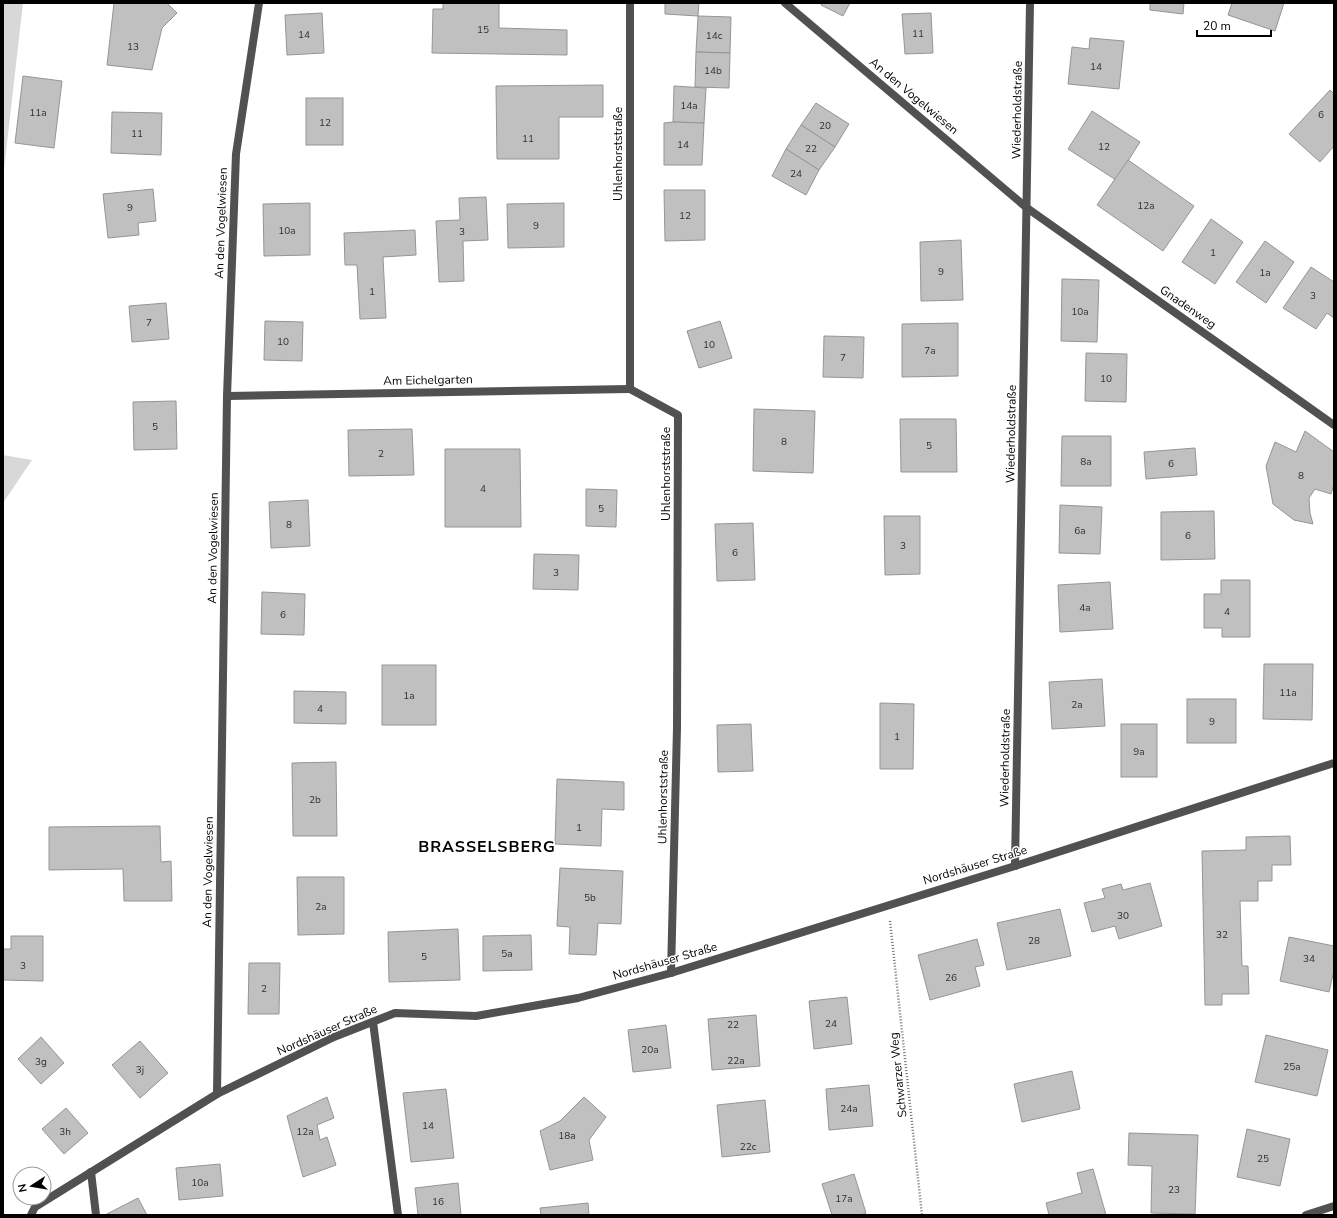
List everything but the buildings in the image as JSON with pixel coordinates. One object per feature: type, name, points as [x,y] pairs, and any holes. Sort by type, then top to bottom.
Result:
[{"type":"street","name":"An den Vogelwiesen","points":[[217,1094],[227,396],[236,154],[258,3]]},
{"type":"street","name":"Uhlenhorststraße","points":[[630,3],[630,389],[678,415],[677,728],[671,973]]},
{"type":"street","name":"An den Vogelwiesen","points":[[785,3],[1027,208]]},
{"type":"street","name":"Wiederholdstraße","points":[[1015,866],[1030,3]]},
{"type":"street","name":"Gnadenweg","points":[[1027,208],[1334,425]]},
{"type":"street","name":"Am Eichelgarten","points":[[227,396],[630,389]]},
{"type":"street","name":"Nordshäuser Straße","points":[[31,1215],[35,1207],[217,1094],[334,1037],[395,1013],[476,1016],[578,998],[671,973],[1015,866],[1334,763]]},
{"type":"street","points":[[374,1022],[398,1215]]},
{"type":"street","points":[[91,1172],[96,1215]]},
{"type":"street","points":[[1306,1215],[1334,1206]]},
{"type":"path","name":"Schwarzer Weg","points":[[891,933],[922,1215]]},
{"type":"shaded area","points":[[3,3],[23,3],[3,178]]},
{"type":"shaded area","points":[[3,455],[32,460],[3,503]]},
{"type":"district","name":"BRASSELSBERG","points":[[487,846]]}]
